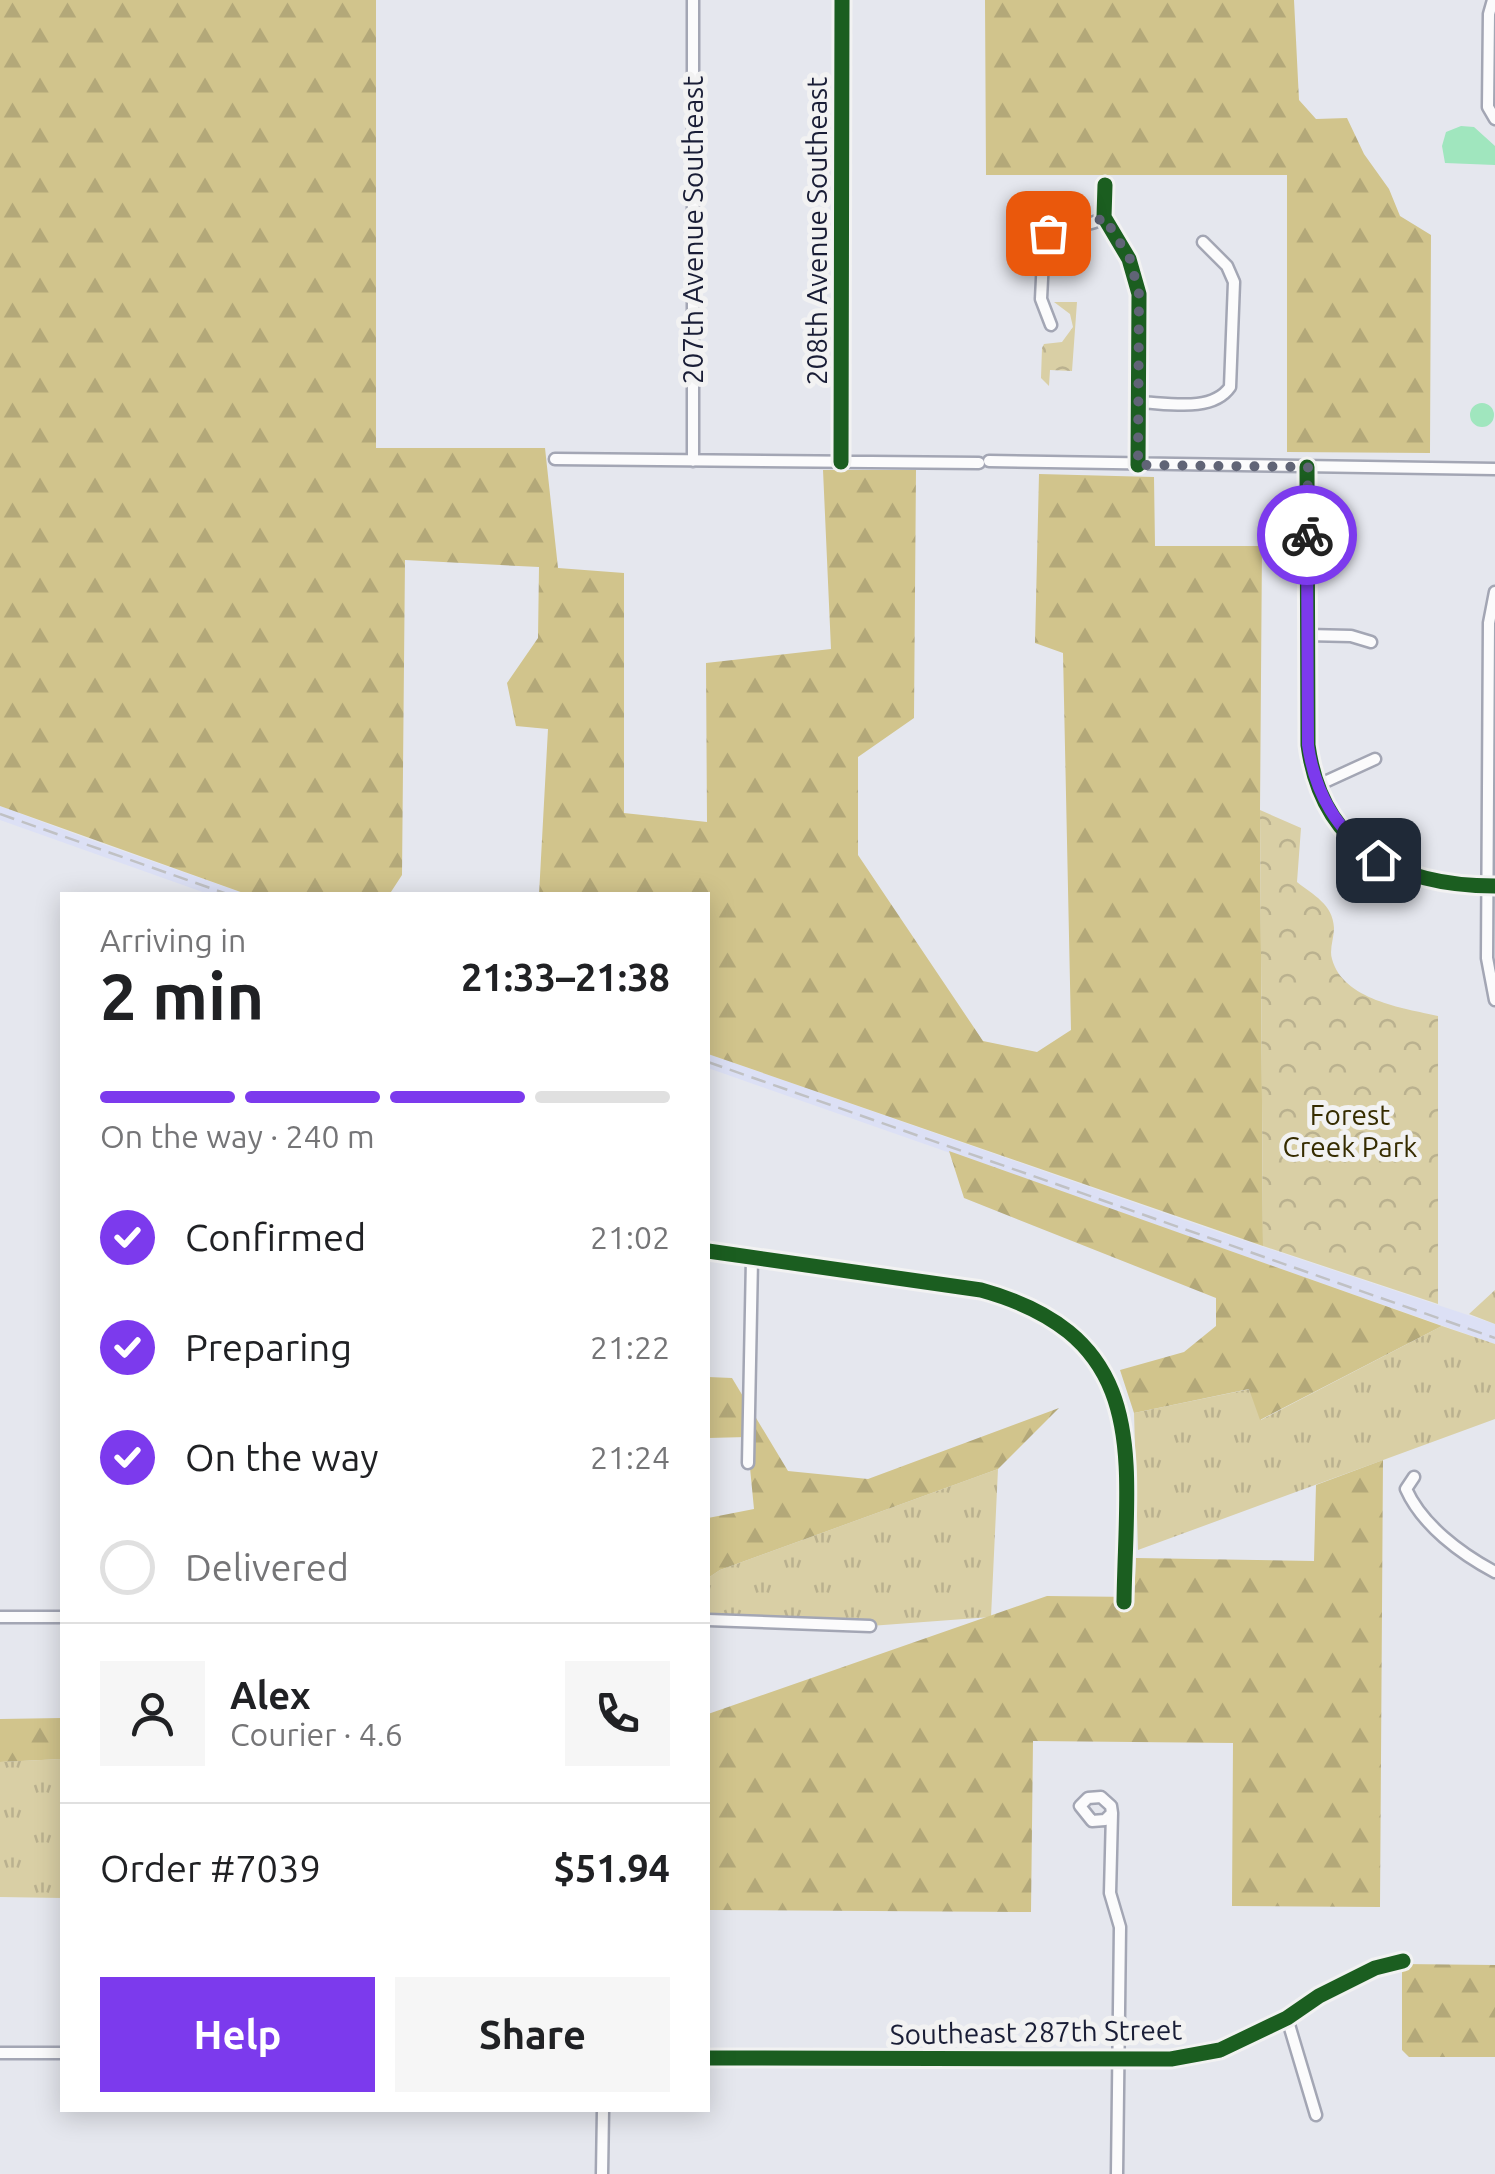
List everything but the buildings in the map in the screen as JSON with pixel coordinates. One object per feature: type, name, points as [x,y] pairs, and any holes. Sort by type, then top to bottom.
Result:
[{"type":"street","name":"207th Avenue Southeast","points":[[693,0],[694,461]]},
{"type":"street","name":"208th Avenue Southeast","points":[[841,462],[842,0]]},
{"type":"street","points":[[1493,0],[1489,14],[1488,108],[1495,119]]},
{"type":"street","points":[[1105,185],[1104,217],[1135,272],[1139,294],[1138,465]]},
{"type":"street","points":[[1051,324],[1041,298],[1041,258],[1048,233],[1062,225],[1087,226],[1104,217]]},
{"type":"street","points":[[1138,402],[1208,403],[1224,396],[1230,387],[1234,282],[1227,266],[1203,242]]},
{"type":"street","points":[[555,459],[1495,469]]},
{"type":"street","points":[[1308,467],[1308,745],[1316,786],[1338,824],[1359,847],[1378,860],[1432,882],[1491,886]]},
{"type":"street","points":[[1495,592],[1489,623],[1491,958],[1495,1000]]},
{"type":"street","points":[[1307,635],[1351,636],[1371,642]]},
{"type":"street","points":[[1316,786],[1375,760]]},
{"type":"street","points":[[710,1252],[981,1290],[1023,1304],[1050,1319],[1096,1361],[1120,1416],[1127,1446],[1124,1602]]},
{"type":"street","points":[[748,1463],[752,1260]]},
{"type":"street","points":[[1414,1477],[1406,1490],[1413,1504],[1450,1543],[1495,1572]]},
{"type":"street","points":[[0,1617],[60,1617]]},
{"type":"street","points":[[710,1620],[870,1626]]},
{"type":"street","points":[[1112,1813],[1110,1893],[1120,1927],[1118,2174]]},
{"type":"street","name":"Southeast 287th Street","points":[[710,2058],[1171,2059],[1220,2050],[1287,2018],[1318,1996],[1375,1968],[1403,1961]]},
{"type":"street","points":[[1287,2018],[1316,2115]]},
{"type":"street","points":[[0,2053],[60,2054]]},
{"type":"street","points":[[602,2174],[603,2112]]},
{"type":"shaded area","points":[[1461,126],[1474,127],[1495,146],[1495,165],[1445,163],[1442,146],[1446,132]]},
{"type":"shaded area","points":[[1482,403],[1491,406],[1491,424],[1482,427],[1473,424],[1470,415],[1473,406]]},
{"type":"shaded area","points":[[0,806],[240,892],[203,892],[0,820]]},
{"type":"shaded area","points":[[710,1055],[1495,1324],[1495,1344],[710,1069]]},
{"type":"green space","points":[[0,0],[376,0],[376,448],[545,448],[558,568],[624,573],[624,813],[707,822],[706,663],[831,649],[823,470],[916,470],[914,718],[858,757],[858,855],[983,1041],[1037,1052],[1071,1030],[1063,653],[1035,643],[1039,474],[1154,477],[1155,546],[1262,546],[1263,1246],[710,1055],[710,892],[539,892],[548,729],[516,726],[507,683],[538,638],[539,567],[405,560],[402,875],[391,892],[241,892],[0,806]]},
{"type":"green space","points":[[985,0],[1294,0],[1299,100],[1316,119],[1347,118],[1364,154],[1389,189],[1400,216],[1431,235],[1430,453],[1287,452],[1287,175],[986,175]]},
{"type":"green space","points":[[1054,302],[1077,302],[1072,371],[1050,370],[1049,386],[1041,378],[1042,348],[1044,344],[1062,342],[1073,327],[1070,314]]},
{"type":"green space","name":"Forest Creek Park","points":[[1260,810],[1301,828],[1297,882],[1330,913],[1334,928],[1331,955],[1338,973],[1348,984],[1376,1000],[1438,1016],[1438,1304],[1263,1246]]},
{"type":"green space","points":[[949,1151],[1442,1326],[1260,1420],[1249,1389],[1134,1413],[1120,1370],[1184,1352],[1216,1326],[1216,1298],[964,1198]]},
{"type":"green space","points":[[1495,1290],[1495,1324],[1469,1314]]},
{"type":"green space","points":[[1442,1326],[1495,1344],[1495,1419],[1138,1550],[1134,1413],[1250,1389],[1261,1420]]},
{"type":"green space","points":[[710,1377],[732,1378],[788,1471],[868,1479],[1059,1408],[998,1469],[710,1577],[710,1518],[754,1509],[747,1437],[710,1438]]},
{"type":"green space","points":[[1383,1460],[1380,1907],[1232,1906],[1233,1743],[1033,1741],[1031,1912],[710,1910],[710,1713],[1047,1596],[1134,1597],[1136,1558],[1314,1561],[1316,1485]]},
{"type":"green space","points":[[998,1469],[991,1617],[870,1626],[710,1620],[710,1577]]},
{"type":"green space","points":[[60,1718],[60,1759],[0,1762],[0,1719]]},
{"type":"green space","points":[[60,1759],[60,1898],[0,1897],[0,1762]]},
{"type":"green space","points":[[1402,1964],[1495,1965],[1495,2057],[1409,2057],[1402,2050]]},
{"type":"railway","points":[[0,814],[221,892]]},
{"type":"railway","points":[[710,1063],[1495,1338]]},
{"type":"cycle path","points":[[841,462],[842,0]]},
{"type":"cycle path","points":[[1105,185],[1104,217],[1129,259],[1139,294],[1138,465]]},
{"type":"cycle path","points":[[1307,467],[1308,745],[1316,781],[1329,810],[1348,835],[1370,854],[1397,869],[1460,884],[1495,886]]},
{"type":"cycle path","points":[[710,1251],[981,1290],[1037,1311],[1077,1339],[1103,1372],[1118,1410],[1127,1500],[1124,1602]]},
{"type":"cycle path","points":[[710,2058],[1171,2059],[1220,2050],[1287,2018],[1319,1996],[1375,1968],[1403,1961]]},
{"type":"way so far","points":[[1048,233],[1062,225],[1087,226],[1104,217],[1130,259],[1139,294],[1138,465],[1308,467],[1307,535]]},
{"type":"route","points":[[1307,535],[1311,770],[1338,824],[1359,847],[1378,860]]}]
